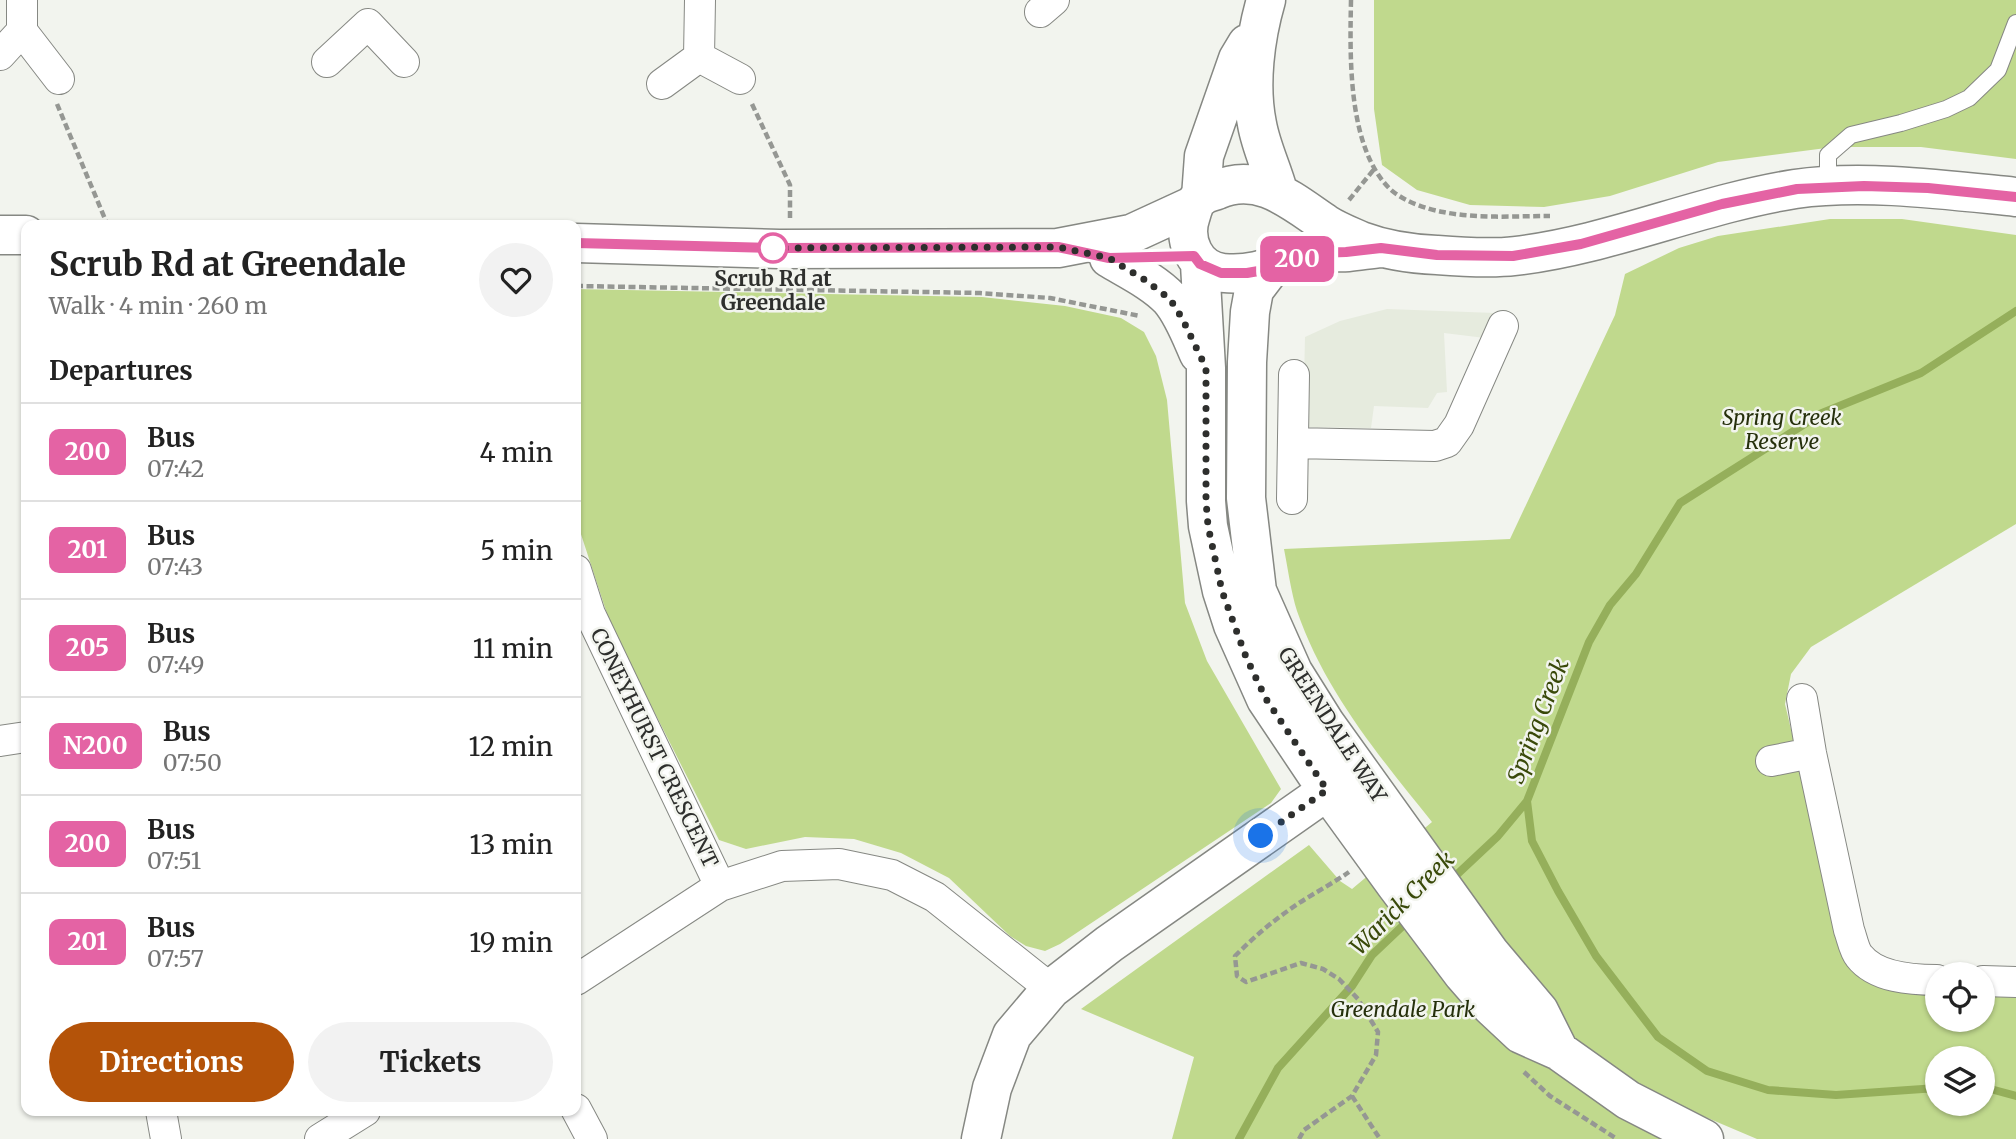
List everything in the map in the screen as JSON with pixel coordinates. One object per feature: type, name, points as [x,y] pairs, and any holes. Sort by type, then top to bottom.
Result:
[{"type":"street","points":[[22,0],[22,31],[59,79]]},
{"type":"street","points":[[699,57],[700,0]]},
{"type":"street","points":[[1264,9],[1253,99],[1257,126],[1285,196],[1305,225],[1306,236],[1303,245],[1281,265]]},
{"type":"street","points":[[1197,260],[1188,242],[1187,225],[1198,201],[1204,156],[1238,59],[1264,9]]},
{"type":"street","points":[[327,62],[367,12],[404,62]]},
{"type":"street","points":[[0,55],[22,31]]},
{"type":"street","points":[[699,57],[740,79]]},
{"type":"street","points":[[662,84],[699,57]]},
{"type":"street","points":[[581,243],[791,248],[1058,247],[1131,234],[1229,184],[1254,185],[1285,196],[1329,226],[1381,248]]},
{"type":"street","points":[[1058,247],[1109,258],[1197,260],[1221,273],[1247,273],[1317,253],[1381,248],[1437,255],[1513,256],[1581,244],[1722,204],[1797,189],[1864,186],[1928,188],[2016,197]]},
{"type":"street","points":[[0,235],[21,236]]},
{"type":"street","points":[[1109,258],[1170,299],[1206,368]]},
{"type":"street","name":"GREENDALE WAY","points":[[1197,260],[1206,368],[1208,526],[1222,591],[1246,657],[1266,699],[1342,780],[1476,964],[1491,1006],[1521,1034],[1559,1051],[1599,1082],[1628,1100],[1703,1139]]},
{"type":"street","name":"GREENDALE WAY","points":[[1281,265],[1254,290],[1250,312],[1246,498],[1257,591],[1342,780]]},
{"type":"street","points":[[1293,443],[1434,446],[1447,442],[1460,425],[1503,326]]},
{"type":"street","points":[[1292,499],[1294,375]]},
{"type":"street","name":"CONEYHURST CRESCENT","points":[[581,586],[590,614],[720,886]]},
{"type":"street","points":[[1802,699],[1849,930],[1858,956],[1877,971],[1925,980]]},
{"type":"street","points":[[0,741],[21,738]]},
{"type":"street","points":[[1771,761],[1811,753]]},
{"type":"street","points":[[981,1139],[992,1088],[1012,1035],[1051,989],[1120,936],[1342,780]]},
{"type":"street","points":[[581,977],[720,886],[782,866],[839,864],[892,875],[935,897],[1051,989]]},
{"type":"street","points":[[1995,981],[2016,982]]},
{"type":"street","points":[[162,1116],[166,1139]]},
{"type":"street","points":[[320,1139],[357,1116]]},
{"type":"street","points":[[580,1116],[592,1139]]},
{"type":"lane","points":[[1828,187],[1828,155],[1851,135],[1912,120],[1969,98],[1998,70],[2016,23]]},
{"type":"path","points":[[1351,0],[1350,62],[1358,121],[1375,168],[1391,189],[1415,203],[1443,212],[1557,216]]},
{"type":"path","points":[[59,79],[52,92],[105,220]]},
{"type":"path","points":[[740,79],[790,185],[791,248]]},
{"type":"path","points":[[581,286],[980,293],[1050,298],[1146,318]]},
{"type":"path","points":[[1299,1139],[1304,1129],[1352,1096],[1376,1055],[1378,1032],[1358,999],[1339,979]]},
{"type":"path","points":[[1352,1096],[1380,1139]]},
{"type":"shaded area","points":[[1387,309],[1495,313],[1485,338],[1444,333],[1447,392],[1437,393],[1428,408],[1374,406],[1371,428],[1303,427],[1305,337],[1340,321]]},
{"type":"green space","points":[[1374,0],[2016,0],[2016,159],[1921,147],[1834,147],[1718,162],[1610,196],[1544,207],[1470,205],[1417,190],[1382,165],[1374,109]]},
{"type":"green space","name":"Spring Creek Reserve","points":[[1830,219],[1902,219],[2016,235],[2016,524],[1811,647],[1791,674],[1785,704],[1834,912],[1882,988],[1925,993],[1925,1032],[1995,1032],[1995,996],[2016,997],[2016,1139],[1757,1139],[1677,1105],[1674,1139],[1172,1139],[1194,1057],[1081,1009],[1309,845],[1340,881],[1352,889],[1432,822],[1356,722],[1323,669],[1297,611],[1284,549],[1510,539],[1615,315],[1625,274],[1679,248],[1718,236]]},
{"type":"green space","points":[[581,289],[982,297],[1065,306],[1121,318],[1144,332],[1156,356],[1167,400],[1185,603],[1207,661],[1281,789],[1271,803],[1060,944],[1045,951],[1026,946],[1010,936],[949,878],[901,853],[854,839],[805,837],[746,849],[719,840],[611,626],[581,534]]},
{"type":"waterway","name":"Spring Creek","points":[[1925,1089],[1836,1095],[1768,1090],[1707,1071],[1658,1037],[1596,956],[1558,891],[1532,841],[1527,801],[1589,642],[1610,605],[1636,574],[1680,503],[1822,413],[1921,373],[2016,311]]},
{"type":"waterway","name":"Warick Creek","points":[[1450,881],[1498,836],[1527,801]]},
{"type":"waterway","name":"Warick Creek","points":[[1239,1139],[1278,1068],[1352,986],[1372,955],[1410,919]]},
{"type":"waterway","name":"Spring Creek","points":[[1995,1090],[2016,1096]]},
{"type":"bus line","name":"200","points":[[581,243],[779,248],[1058,247],[1109,258],[1194,256],[1200,264],[1221,273],[1247,273],[1270,269],[1317,253],[1381,248],[1437,255],[1513,256],[1581,244],[1722,204],[1797,189],[1864,186],[1928,188],[2016,197]]},
{"type":"place","name":"Scrub Rd at Greendale","points":[[773,248]]},
{"type":"route","points":[[773,248],[1058,247],[1109,258],[1170,299],[1206,368],[1206,501],[1208,526],[1222,591],[1246,657],[1266,699],[1327,790],[1261,836]]},
{"type":"park label","name":"Greendale Park","points":[[1403,1010]]}]
